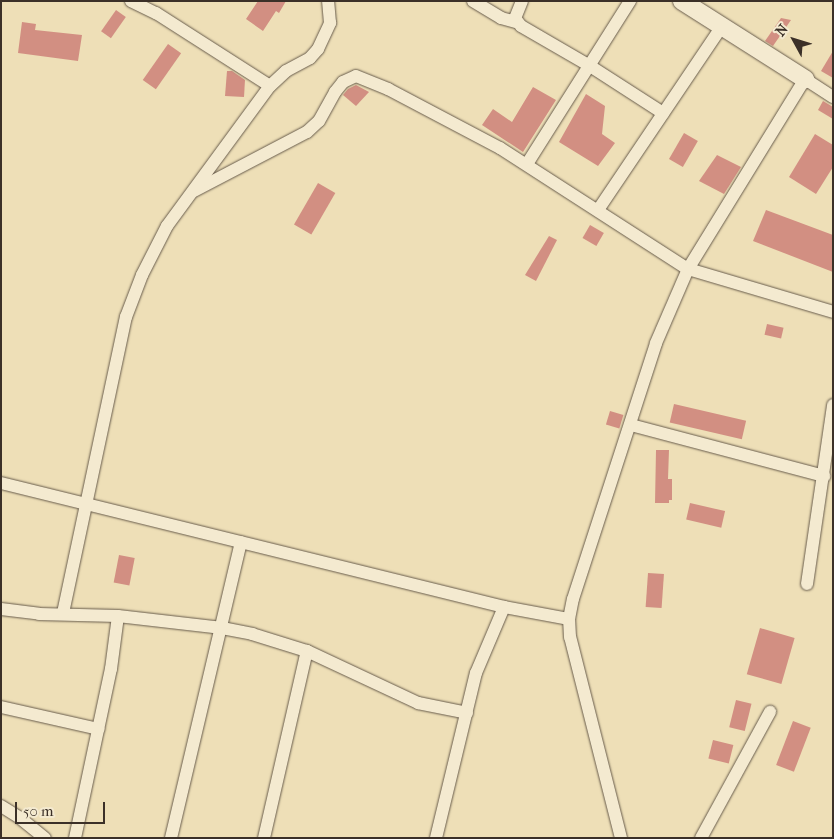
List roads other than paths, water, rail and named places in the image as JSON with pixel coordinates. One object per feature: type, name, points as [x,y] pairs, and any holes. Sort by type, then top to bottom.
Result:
[{"type":"street","points":[[131,1],[156,13],[270,86]]},
{"type":"street","points":[[63,613],[85,504],[131,299],[157,243],[270,86],[286,71],[310,58],[318,49],[330,23],[328,1]]},
{"type":"street","points":[[473,1],[500,18],[516,22],[590,66],[663,113]]},
{"type":"street","points":[[516,22],[516,14],[522,1]]},
{"type":"street","points":[[527,164],[630,1]]},
{"type":"street","points":[[682,1],[833,96]]},
{"type":"street","points":[[598,210],[722,26]]},
{"type":"street","points":[[194,190],[306,132],[319,121],[335,92],[343,82],[356,76],[388,89],[471,131],[527,164],[688,269],[833,312]]},
{"type":"street","points":[[621,838],[570,638],[569,618],[580,573],[656,343],[688,269],[804,79]]},
{"type":"street","points":[[807,584],[827,470],[833,405]]},
{"type":"street","points":[[630,425],[827,470]]},
{"type":"street","points":[[1,483],[504,606],[569,618]]},
{"type":"street","points":[[171,838],[241,542]]},
{"type":"street","points":[[436,838],[476,673],[504,606]]},
{"type":"street","points":[[1,609],[39,614],[63,613],[118,616],[222,628],[252,634],[307,652],[418,703],[467,712]]},
{"type":"street","points":[[75,838],[111,669],[118,616]]},
{"type":"street","points":[[264,838],[307,652]]},
{"type":"street","points":[[1,707],[99,729]]},
{"type":"street","points":[[701,838],[770,712]]},
{"type":"street","points":[[1,806],[45,838]]}]
